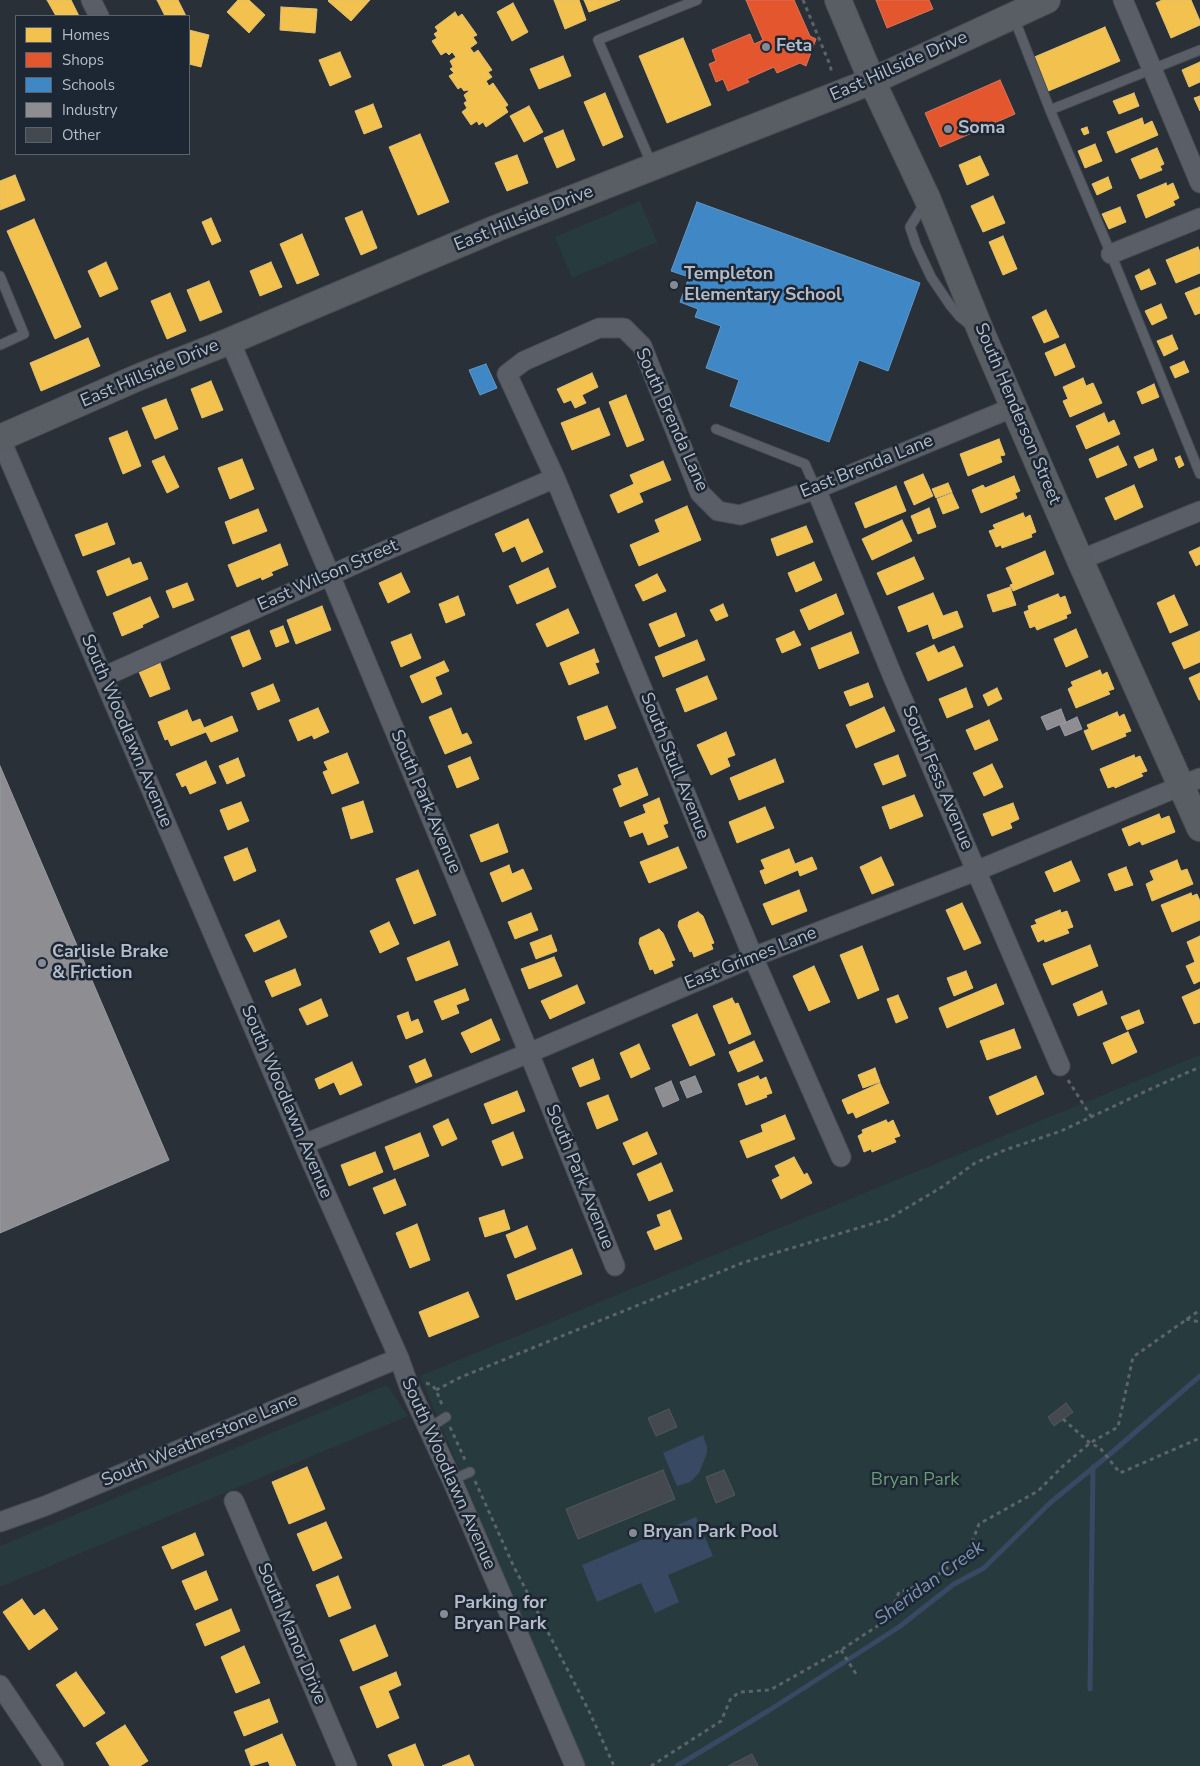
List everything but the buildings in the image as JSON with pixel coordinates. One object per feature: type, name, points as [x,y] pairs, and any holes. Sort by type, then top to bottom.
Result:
[{"type":"main road","name":"South Henderson Street","points":[[838,0],[872,81],[928,198],[982,334],[1080,560],[1191,782],[1200,828]]},
{"type":"main road","name":"East Hillside Drive","points":[[0,438],[139,377],[230,341],[497,228],[872,81],[1047,0]]},
{"type":"street","points":[[91,0],[98,15]]},
{"type":"street","points":[[1123,0],[1200,182]]},
{"type":"street","points":[[1111,254],[1200,218]]},
{"type":"street","name":"South Brenda Lane","points":[[507,374],[524,361],[599,328],[624,328],[642,346],[700,493],[718,511]]},
{"type":"street","name":"South Park Avenue","points":[[230,341],[330,575],[529,1053],[615,1266]]},
{"type":"street","name":"South Stull Avenue","points":[[507,374],[555,478],[753,957],[841,1156]]},
{"type":"street","name":"East Brenda Lane","points":[[718,511],[740,515],[816,489],[1014,407]]},
{"type":"street","name":"South Woodlawn Avenue","points":[[0,438],[304,1144],[399,1358],[410,1389],[452,1480],[575,1766]]},
{"type":"street","name":"East Wilson Street","points":[[103,677],[330,575],[555,478]]},
{"type":"street","name":"South Fess Avenue","points":[[816,489],[1060,1066]]},
{"type":"street","points":[[1080,560],[1200,511]]},
{"type":"street","name":"East Grimes Lane","points":[[304,1144],[529,1053],[753,957],[976,871],[1191,782]]},
{"type":"street","name":"South Weatherstone Lane","points":[[0,1522],[45,1506],[399,1358]]},
{"type":"street","name":"South Manor Drive","points":[[234,1501],[347,1766]]},
{"type":"street","points":[[0,1685],[54,1766]]},
{"type":"lane","points":[[653,168],[598,40],[697,0]]},
{"type":"lane","points":[[1013,15],[1050,110],[1111,254],[1200,474]]},
{"type":"lane","points":[[1050,110],[1200,50]]},
{"type":"lane","points":[[0,276],[24,334],[0,345]]},
{"type":"lane","points":[[716,430],[805,464],[816,489]]},
{"type":"lane","points":[[429,1428],[446,1417]]},
{"type":"lane","points":[[452,1480],[470,1472]]},
{"type":"path","points":[[803,0],[830,65]]},
{"type":"path","points":[[1060,1066],[1092,1118]]},
{"type":"path","points":[[436,1390],[462,1377],[742,1263],[888,1219],[942,1187],[976,1163],[1005,1150],[1061,1132],[1200,1067]]},
{"type":"path","points":[[651,1766],[721,1721],[730,1698],[740,1692],[770,1690],[841,1650],[888,1619],[899,1592],[924,1584],[968,1553],[980,1524],[1026,1496],[1038,1491],[1062,1466],[1090,1443],[1118,1426],[1133,1356],[1200,1310]]},
{"type":"path","points":[[1186,1319],[1200,1322]]},
{"type":"path","points":[[422,1384],[429,1383],[436,1390],[470,1472],[514,1567],[590,1711],[614,1766]]},
{"type":"path","points":[[1063,1419],[1090,1443],[1100,1448],[1120,1473],[1200,1438]]},
{"type":"path","points":[[841,1650],[858,1677]]},
{"type":"green space","points":[[640,201],[657,242],[572,278],[555,237]]},
{"type":"green space","name":"Bryan Park","points":[[1200,1055],[1200,1766],[585,1766],[420,1376]]},
{"type":"green space","points":[[387,1385],[408,1416],[0,1587],[0,1546]]},
{"type":"water","points":[[703,1435],[707,1453],[699,1473],[690,1482],[677,1486],[663,1453]]},
{"type":"water","points":[[696,1517],[713,1556],[668,1575],[679,1602],[655,1613],[641,1583],[597,1602],[582,1565]]},
{"type":"waterway","name":"Sheridan Creek","points":[[677,1766],[768,1711],[899,1627],[954,1584],[984,1568],[1051,1502],[1109,1455],[1200,1376]]},
{"type":"waterway","points":[[1090,1689],[1093,1467]]},
{"type":"place","name":"Feta","points":[[766,47]]},
{"type":"place","name":"Soma","points":[[948,129]]},
{"type":"place","name":"Templeton Elementary School","points":[[674,285]]},
{"type":"place","name":"Carlisle Brake & Friction","points":[[42,963]]},
{"type":"place","name":"Bryan Park Pool","points":[[633,1533]]},
{"type":"place","name":"Parking for Bryan Park","points":[[444,1614]]}]
